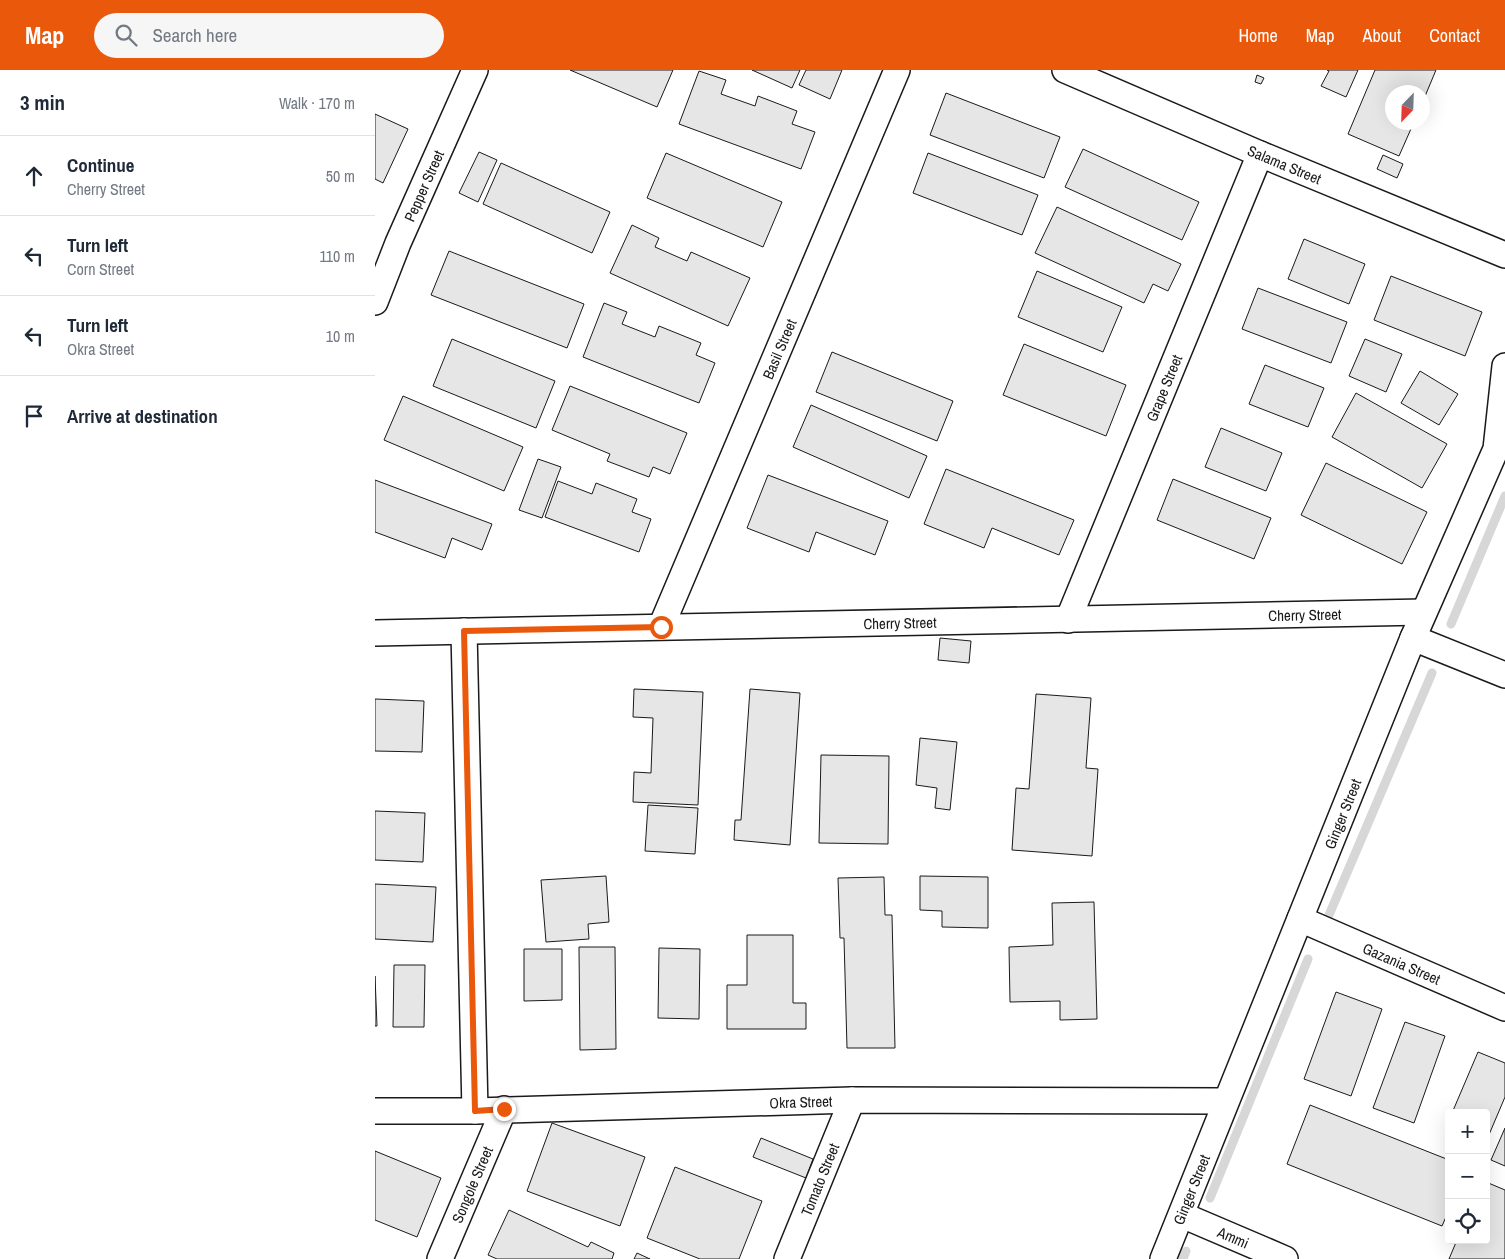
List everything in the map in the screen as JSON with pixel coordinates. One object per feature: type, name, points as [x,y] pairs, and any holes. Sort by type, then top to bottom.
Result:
[{"type":"street","name":"Pepper Street","points":[[375,302],[398,243],[475,70]]},
{"type":"street","name":"Basil Street","points":[[661,627],[897,70]]},
{"type":"street","name":"Salama Street","points":[[1065,70],[1505,256]]},
{"type":"street","name":"Grape Street","points":[[1069,620],[1260,154]]},
{"type":"street","name":"Ginger Street","points":[[1163,1259],[1182,1216],[1226,1101],[1413,638],[1500,450],[1505,366]]},
{"type":"street","name":"Cherry Street","points":[[375,633],[1424,612]]},
{"type":"street","points":[[464,631],[475,1111]]},
{"type":"street","points":[[1413,638],[1505,675]]},
{"type":"street","name":"Gazania Street","points":[[1300,919],[1505,1008]]},
{"type":"street","name":"Okra Street","points":[[375,1111],[475,1111],[852,1100],[1226,1101]]},
{"type":"street","name":"Tomato Street","points":[[787,1259],[852,1100]]},
{"type":"street","name":"Songole Street","points":[[440,1259],[504,1109]]},
{"type":"street","name":"Ammi","points":[[1182,1216],[1285,1259]]},
{"type":"building","points":[[570,70],[673,70],[657,107]]},
{"type":"building","points":[[752,70],[800,70],[792,88]]},
{"type":"building","points":[[806,70],[842,70],[830,99],[799,85]]},
{"type":"building","points":[[1327,70],[1358,70],[1346,97],[1321,86],[1329,71]]},
{"type":"building","points":[[1375,70],[1436,70],[1430,85],[1385,85],[1385,130],[1410,130],[1399,156],[1348,134]]},
{"type":"building","points":[[699,71],[726,80],[721,94],[755,106],[758,96],[797,111],[792,124],[815,132],[801,169],[679,124]]},
{"type":"building","points":[[1257,75],[1264,78],[1261,84],[1255,82]]},
{"type":"building","points":[[946,93],[1060,137],[1044,178],[930,135]]},
{"type":"building","points":[[375,114],[408,129],[383,183],[375,179]]},
{"type":"building","points":[[1083,149],[1199,202],[1182,240],[1065,187]]},
{"type":"building","points":[[479,152],[497,160],[478,202],[459,193]]},
{"type":"building","points":[[666,153],[782,202],[763,247],[647,198]]},
{"type":"building","points":[[928,153],[1038,195],[1022,235],[913,193]]},
{"type":"building","points":[[1383,155],[1403,164],[1397,178],[1377,169]]},
{"type":"building","points":[[501,163],[610,212],[592,253],[483,204]]},
{"type":"building","points":[[1057,207],[1181,264],[1168,291],[1153,284],[1144,303],[1035,253]]},
{"type":"building","points":[[632,225],[659,238],[655,247],[687,261],[691,252],[750,278],[728,326],[610,273]]},
{"type":"building","points":[[1304,239],[1365,264],[1349,304],[1288,279]]},
{"type":"building","points":[[449,251],[584,304],[567,348],[431,295]]},
{"type":"building","points":[[1037,271],[1122,307],[1103,352],[1018,317]]},
{"type":"building","points":[[1391,276],[1482,312],[1465,356],[1374,320]]},
{"type":"building","points":[[1258,288],[1347,322],[1331,363],[1242,329]]},
{"type":"building","points":[[604,303],[627,312],[622,324],[655,337],[659,326],[701,343],[696,355],[715,363],[699,403],[583,357]]},
{"type":"building","points":[[452,339],[555,381],[536,428],[433,386]]},
{"type":"building","points":[[1365,339],[1402,354],[1386,392],[1349,376]]},
{"type":"building","points":[[1024,344],[1126,385],[1106,436],[1003,395]]},
{"type":"building","points":[[832,352],[953,401],[937,441],[816,392]]},
{"type":"building","points":[[1265,365],[1324,388],[1308,427],[1249,404]]},
{"type":"building","points":[[1420,371],[1458,394],[1439,425],[1401,403]]},
{"type":"building","points":[[570,386],[687,433],[670,474],[653,467],[649,477],[607,461],[610,454],[552,430]]},
{"type":"building","points":[[1356,393],[1447,444],[1422,488],[1332,437]]},
{"type":"building","points":[[403,396],[523,447],[504,491],[384,440]]},
{"type":"building","points":[[811,405],[927,456],[909,498],[793,447]]},
{"type":"building","points":[[1221,428],[1282,453],[1266,491],[1205,467]]},
{"type":"building","points":[[538,459],[561,467],[542,518],[519,510]]},
{"type":"building","points":[[1326,463],[1427,512],[1402,564],[1301,515]]},
{"type":"building","points":[[946,469],[1074,520],[1059,555],[992,528],[984,548],[924,524]]},
{"type":"building","points":[[768,475],[888,521],[875,555],[816,532],[809,552],[747,528]]},
{"type":"building","points":[[1173,479],[1271,518],[1254,559],[1157,520]]},
{"type":"building","points":[[375,480],[492,524],[482,550],[452,538],[445,558],[375,532]]},
{"type":"building","points":[[558,481],[592,494],[596,483],[637,499],[632,512],[651,519],[639,552],[545,517]]},
{"type":"building","points":[[940,638],[971,641],[969,663],[938,660]]},
{"type":"building","points":[[634,689],[703,692],[698,805],[633,802],[634,772],[651,773],[653,718],[633,717]]},
{"type":"building","points":[[750,689],[800,693],[790,845],[734,840],[735,820],[741,820]]},
{"type":"building","points":[[1036,694],[1091,698],[1086,768],[1098,769],[1092,856],[1012,850],[1016,788],[1029,789]]},
{"type":"building","points":[[375,699],[424,701],[422,752],[375,751]]},
{"type":"building","points":[[920,738],[957,742],[950,810],[935,808],[937,788],[916,785]]},
{"type":"building","points":[[821,755],[889,756],[888,844],[819,843]]},
{"type":"building","points":[[648,805],[698,808],[695,854],[645,851]]},
{"type":"building","points":[[375,811],[425,813],[423,862],[375,860]]},
{"type":"building","points":[[606,876],[609,922],[588,924],[589,939],[546,942],[541,880]]},
{"type":"building","points":[[920,876],[988,877],[988,928],[942,927],[942,911],[920,910]]},
{"type":"building","points":[[884,877],[885,915],[892,915],[895,1048],[847,1048],[844,938],[840,938],[838,878]]},
{"type":"building","points":[[375,884],[436,887],[433,942],[375,939]]},
{"type":"building","points":[[1094,902],[1097,1019],[1060,1020],[1060,1001],[1010,1002],[1009,947],[1053,945],[1052,903]]},
{"type":"building","points":[[747,935],[793,935],[793,1003],[806,1003],[806,1029],[727,1029],[727,985],[747,985]]},
{"type":"building","points":[[579,947],[615,947],[616,1049],[580,1050]]},
{"type":"building","points":[[659,948],[700,949],[699,1019],[658,1018]]},
{"type":"building","points":[[524,949],[562,949],[562,1000],[524,1001]]},
{"type":"building","points":[[394,965],[425,965],[424,1027],[393,1027]]},
{"type":"building","points":[[375,976],[377,1026],[375,1026]]},
{"type":"building","points":[[1336,992],[1382,1009],[1351,1096],[1304,1079]]},
{"type":"building","points":[[1405,1022],[1445,1036],[1414,1123],[1373,1108]]},
{"type":"building","points":[[1478,1052],[1505,1063],[1505,1097],[1490,1132],[1490,1109],[1454,1109]]},
{"type":"building","points":[[1310,1105],[1445,1158],[1445,1219],[1442,1226],[1287,1164]]},
{"type":"building","points":[[552,1123],[645,1157],[620,1226],[527,1191]]},
{"type":"building","points":[[1505,1128],[1505,1166],[1491,1160]]},
{"type":"building","points":[[761,1138],[813,1159],[806,1178],[753,1157]]},
{"type":"building","points":[[375,1151],[441,1178],[417,1237],[375,1220]]},
{"type":"building","points":[[675,1167],[762,1201],[739,1259],[700,1259],[647,1238]]},
{"type":"building","points":[[1490,1184],[1505,1190],[1505,1259],[1449,1259],[1455,1244],[1490,1244]]},
{"type":"building","points":[[509,1210],[588,1247],[591,1242],[614,1253],[612,1259],[497,1259],[488,1255]]},
{"type":"building","points":[[637,1253],[650,1259],[634,1259]]},
{"type":"waterway","points":[[1451,624],[1505,496]]},
{"type":"waterway","points":[[1329,915],[1432,673]]},
{"type":"waterway","points":[[1210,1198],[1308,959]]},
{"type":"waterway","points":[[1183,1259],[1186,1251]]},
{"type":"route","points":[[504,1109],[475,1111],[464,631],[661,627]]}]
